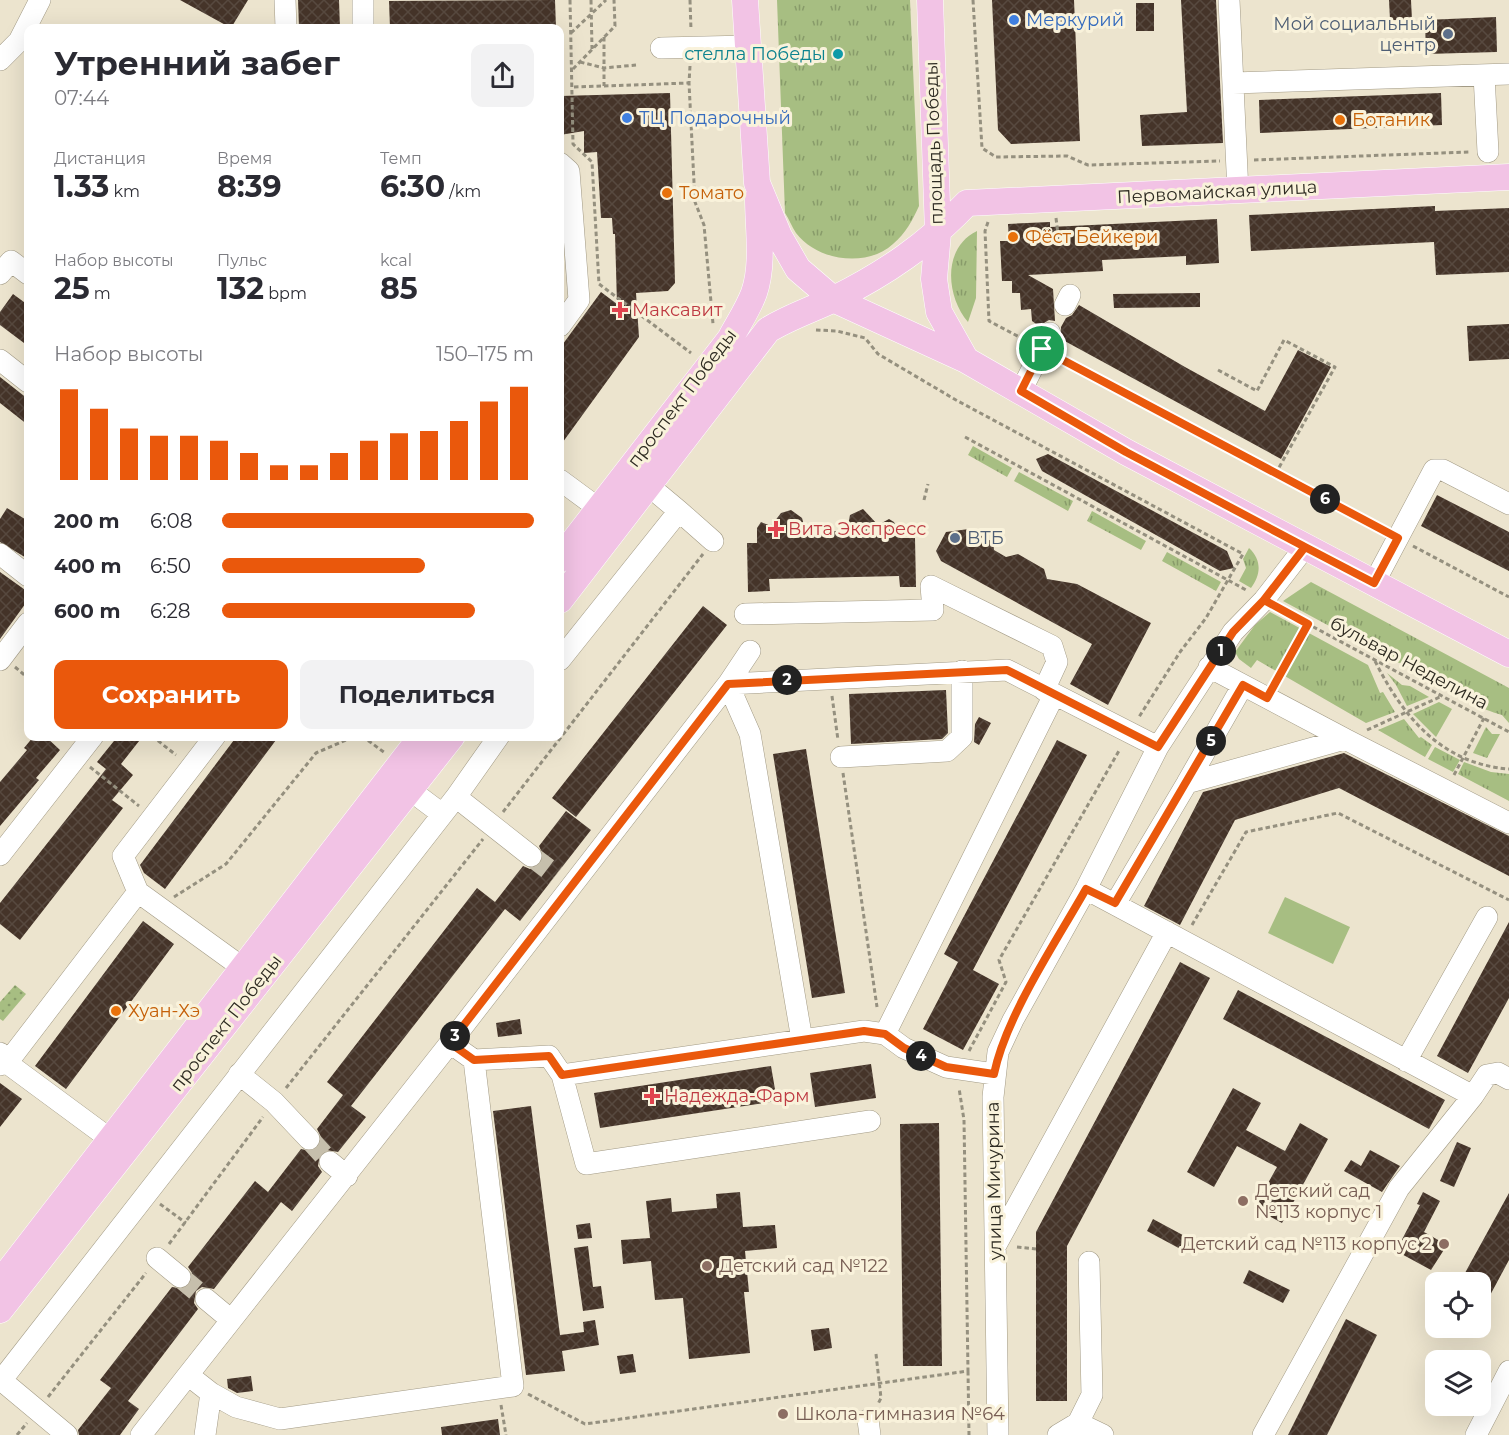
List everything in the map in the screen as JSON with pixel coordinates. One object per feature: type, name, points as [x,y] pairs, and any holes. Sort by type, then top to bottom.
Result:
[{"type":"main road","points":[[745,0],[757,183],[779,236],[798,269],[833,299],[966,360],[1126,452],[1509,654]]},
{"type":"main road","name":"площадь Победы","points":[[833,299],[915,252],[938,233],[930,0]]},
{"type":"main road","name":"Первомайская улица","points":[[938,233],[967,203],[1238,192],[1509,177]]},
{"type":"main road","name":"проспект Победы","points":[[564,554],[730,339],[747,308],[755,290],[759,270],[757,183]]},
{"type":"main road","points":[[938,233],[934,279],[939,312],[966,360]]},
{"type":"main road","name":"проспект Победы","points":[[564,595],[748,353],[768,330],[793,315],[833,299]]},
{"type":"main road","name":"проспект Победы","points":[[0,1282],[418,741]]},
{"type":"main road","name":"проспект Победы","points":[[0,1310],[448,741]]},
{"type":"street","points":[[28,24],[40,0]]},
{"type":"street","points":[[285,0],[286,24]]},
{"type":"street","points":[[363,0],[363,24]]},
{"type":"street","points":[[1229,0],[1238,192]]},
{"type":"street","points":[[0,60],[19,41],[24,31]]},
{"type":"street","points":[[661,48],[748,46]]},
{"type":"street","points":[[1233,83],[1509,74]]},
{"type":"street","points":[[1484,75],[1488,152]]},
{"type":"street","points":[[564,167],[569,171],[579,300],[564,321]]},
{"type":"street","points":[[0,274],[11,261],[24,271]]},
{"type":"street","points":[[1021,391],[1046,341]]},
{"type":"street","points":[[0,360],[24,379]]},
{"type":"street","points":[[1374,583],[1434,470],[1443,470],[1509,504]]},
{"type":"street","points":[[564,483],[598,508]]},
{"type":"street","points":[[649,486],[713,541]]},
{"type":"street","points":[[564,655],[679,511]]},
{"type":"street","name":"улица Мичурина","points":[[998,1435],[994,1074],[998,1052],[1013,1020],[1086,889],[1158,747],[1233,632],[1264,600],[1305,547]]},
{"type":"street","points":[[0,554],[24,573]]},
{"type":"street","points":[[745,614],[933,610],[931,586],[1052,646],[1057,662],[1049,692],[883,1033]]},
{"type":"street","points":[[0,660],[24,628]]},
{"type":"street","points":[[141,1435],[230,1319],[347,1176],[450,1043],[563,881],[728,684],[750,651]]},
{"type":"street","points":[[1209,667],[1509,823]]},
{"type":"street","points":[[728,684],[830,677],[1007,670],[1158,747]]},
{"type":"street","points":[[841,757],[947,751],[962,737],[962,671]]},
{"type":"street","points":[[728,684],[750,734],[802,1040]]},
{"type":"street","points":[[1115,903],[1243,685]]},
{"type":"street","points":[[1186,783],[1345,739]]},
{"type":"street","points":[[0,855],[89,741]]},
{"type":"street","points":[[211,741],[123,856],[138,892],[243,968]]},
{"type":"street","points":[[67,1435],[1,1381],[456,797],[495,741]]},
{"type":"street","points":[[410,790],[442,814]]},
{"type":"street","points":[[456,797],[531,856]]},
{"type":"street","points":[[1086,889],[1473,1096]]},
{"type":"street","points":[[110,1139],[2,1060],[138,892]]},
{"type":"street","points":[[1406,1060],[1487,917]]},
{"type":"street","points":[[995,1246],[1175,937]]},
{"type":"street","points":[[562,1075],[864,1031],[883,1033],[904,1048],[946,1067],[994,1074]]},
{"type":"street","points":[[450,1043],[474,1060],[549,1056],[562,1075],[586,1164],[870,1121]]},
{"type":"street","points":[[188,1375],[211,1393],[236,1407],[281,1427],[506,1387],[474,1060]]},
{"type":"street","points":[[1263,1435],[1399,1188],[1473,1096],[1487,1075],[1498,1073],[1509,1079]]},
{"type":"street","points":[[239,1074],[274,1102],[309,1139]]},
{"type":"street","points":[[330,1162],[347,1176]]},
{"type":"street","points":[[157,1258],[180,1277]]},
{"type":"street","points":[[1058,1435],[1078,1423],[1092,1395],[1089,1262]]},
{"type":"street","points":[[206,1299],[230,1319]]},
{"type":"street","points":[[1476,1435],[1509,1371]]},
{"type":"street","points":[[205,1435],[211,1393]]},
{"type":"street","points":[[1078,1423],[1103,1435]]},
{"type":"path","points":[[570,0],[573,144],[592,162],[599,284],[692,353],[684,363]]},
{"type":"path","points":[[591,0],[592,50]]},
{"type":"path","points":[[571,33],[606,0]]},
{"type":"path","points":[[573,69],[615,26],[614,0]]},
{"type":"path","points":[[690,0],[692,47],[689,83],[695,202],[704,225],[713,326]]},
{"type":"path","points":[[973,0],[982,148],[996,158],[1067,156],[1088,165],[1488,152]]},
{"type":"path","points":[[604,37],[604,86]]},
{"type":"path","points":[[580,62],[604,68],[636,65]]},
{"type":"path","points":[[573,87],[689,83]]},
{"type":"path","points":[[1046,215],[1056,215],[1058,234]]},
{"type":"path","points":[[989,218],[986,231],[989,321],[1046,341],[1276,473],[1509,597]]},
{"type":"path","points":[[814,330],[837,330],[865,338],[878,354],[956,400],[1243,554],[1206,618],[1180,652],[1130,733],[999,960],[1006,982],[959,1069],[964,1120],[969,1435]]},
{"type":"path","points":[[1218,370],[1257,391],[1284,340],[1335,367],[1276,473]]},
{"type":"path","name":"бульвар Неделина","points":[[965,437],[1509,732]]},
{"type":"path","points":[[924,500],[928,484]]},
{"type":"path","points":[[564,734],[713,541]]},
{"type":"path","points":[[1267,698],[1308,624]]},
{"type":"path","points":[[1374,660],[1390,691],[1406,713],[1429,737],[1463,756],[1496,768],[1509,769]]},
{"type":"path","points":[[830,677],[883,1033]]},
{"type":"path","points":[[1345,739],[1442,696]]},
{"type":"path","points":[[1446,790],[1484,718]]},
{"type":"path","points":[[158,741],[192,768]]},
{"type":"path","points":[[159,907],[226,864],[316,753],[344,741]]},
{"type":"path","points":[[368,741],[388,756]]},
{"type":"path","points":[[37,1410],[186,1223],[274,1102],[559,741]]},
{"type":"path","points":[[77,757],[153,818]]},
{"type":"path","points":[[1175,937],[1246,832],[1338,813],[1509,900]]},
{"type":"path","points":[[146,1194],[186,1223]]},
{"type":"path","points":[[869,1428],[881,1398],[881,1381],[876,1354]]},
{"type":"path","points":[[506,1435],[506,1387],[585,1424],[881,1381],[968,1371]]},
{"type":"green space","points":[[777,0],[910,0],[919,206],[902,236],[882,252],[870,256],[843,258],[816,250],[796,233],[785,213]]},
{"type":"green space","points":[[977,231],[976,298],[968,322],[955,299],[951,273],[958,249]]},
{"type":"green space","points":[[973,446],[1012,468],[1007,477],[968,455]]},
{"type":"green space","points":[[1019,472],[1073,501],[1068,511],[1014,481]]},
{"type":"green space","points":[[1092,511],[1146,541],[1141,550],[1087,521]]},
{"type":"green space","points":[[1249,548],[1256,557],[1259,568],[1257,578],[1251,588],[1239,581],[1246,568],[1243,559]]},
{"type":"green space","points":[[1167,552],[1221,582],[1216,591],[1162,561]]},
{"type":"green space","points":[[1311,582],[1509,688],[1509,723],[1502,715],[1473,704],[1447,686],[1438,685],[1418,674],[1413,666],[1390,660],[1380,650],[1370,648],[1283,601]]},
{"type":"green space","points":[[1270,612],[1368,665],[1380,693],[1383,692],[1395,712],[1366,723],[1257,660],[1251,668],[1239,659],[1235,652],[1255,625]]},
{"type":"green space","points":[[1387,673],[1402,685],[1410,686],[1429,697],[1407,706]]},
{"type":"green space","points":[[1439,702],[1452,709],[1436,737],[1413,714]]},
{"type":"green space","points":[[1404,719],[1419,738],[1421,737],[1432,745],[1425,757],[1378,730]]},
{"type":"green space","points":[[1486,727],[1492,734],[1500,734],[1487,758],[1473,753]]},
{"type":"green space","points":[[1435,747],[1460,760],[1453,772],[1428,759]]},
{"type":"green space","points":[[1464,762],[1491,772],[1509,774],[1509,801],[1458,774]]},
{"type":"green space","points":[[1285,897],[1350,927],[1333,964],[1268,933]]},
{"type":"green space","points":[[15,985],[26,994],[3,1021],[0,1019],[0,1002]]},
{"type":"building","points":[[180,0],[248,0],[233,24],[224,24]]},
{"type":"building","points":[[298,0],[339,0],[340,24],[299,24]]},
{"type":"building","points":[[555,0],[556,24],[390,24],[389,1]]},
{"type":"building","points":[[992,0],[1074,0],[1080,141],[1011,144],[998,130]]},
{"type":"building","points":[[1181,0],[1216,0],[1223,143],[1142,146],[1140,115],[1187,112]]},
{"type":"building","points":[[1389,0],[1411,0],[1412,20],[1390,20]]},
{"type":"building","points":[[1136,3],[1154,3],[1154,31],[1136,31]]},
{"type":"building","points":[[1496,17],[1497,52],[1426,54],[1425,20]]},
{"type":"building","points":[[670,93],[675,283],[668,291],[636,293],[639,337],[564,440],[564,343],[601,292],[617,304],[615,234],[613,234],[612,218],[601,218],[597,152],[584,153],[584,131],[564,134],[564,96]]},
{"type":"building","points":[[1441,93],[1442,125],[1260,133],[1259,100]]},
{"type":"building","points":[[1435,206],[1435,211],[1509,208],[1509,272],[1436,275],[1434,242],[1251,251],[1249,215]]},
{"type":"building","points":[[1217,219],[1219,263],[1186,265],[1186,256],[1102,260],[1103,271],[1028,275],[1053,289],[1055,321],[1049,320],[1039,326],[1032,321],[1031,309],[1021,310],[1020,293],[1012,293],[1012,281],[1002,281],[1000,241],[1009,241],[1008,224],[1050,222],[1050,227]]},
{"type":"building","points":[[1200,293],[1200,307],[1114,308],[1113,294]]},
{"type":"building","points":[[13,294],[24,302],[24,343],[0,325],[0,312]]},
{"type":"building","points":[[1079,305],[1265,411],[1298,350],[1331,367],[1281,459],[1061,339],[1061,327],[1066,318],[1072,315]]},
{"type":"building","points":[[1509,324],[1509,359],[1469,361],[1467,326]]},
{"type":"building","points":[[0,377],[24,396],[24,422],[0,403]]},
{"type":"building","points":[[1048,454],[1227,551],[1234,568],[1220,571],[1042,471],[1036,459]]},
{"type":"building","points":[[1437,495],[1509,532],[1509,571],[1421,526]]},
{"type":"building","points":[[7,508],[24,519],[24,557],[0,542],[0,519]]},
{"type":"building","points":[[863,509],[878,525],[889,519],[894,522],[901,538],[915,538],[916,587],[900,587],[899,576],[769,579],[770,591],[748,592],[747,543],[757,543],[757,528],[761,522],[771,526],[781,513],[791,510],[802,518],[807,536],[819,531],[847,531],[850,515]]},
{"type":"building","points":[[969,529],[993,542],[994,550],[1006,557],[1018,554],[1044,569],[1047,579],[1077,584],[1151,623],[1108,705],[1070,684],[1092,644],[941,561],[936,551],[946,532]]},
{"type":"building","points":[[0,572],[24,589],[24,606],[0,639]]},
{"type":"building","points":[[703,606],[727,625],[576,817],[552,798]]},
{"type":"building","points":[[946,690],[948,733],[942,739],[851,744],[849,694]]},
{"type":"building","points":[[979,717],[991,723],[979,745],[974,742],[975,724]]},
{"type":"building","points":[[1057,740],[1087,755],[973,970],[999,984],[963,1050],[923,1029],[958,962],[944,954]]},
{"type":"building","points":[[30,741],[50,741],[60,750],[36,778],[39,780],[0,826],[0,782],[27,750],[24,748]]},
{"type":"building","points":[[114,741],[139,741],[121,764],[133,775],[112,800],[123,808],[20,940],[0,924],[0,903],[106,769],[97,762]]},
{"type":"building","points":[[233,741],[275,741],[165,889],[144,873],[140,865]]},
{"type":"building","points":[[806,749],[845,993],[812,998],[773,754]]},
{"type":"building","points":[[1344,753],[1509,836],[1509,876],[1339,788],[1235,820],[1180,925],[1144,906],[1203,792]]},
{"type":"building","points":[[566,811],[591,830],[520,921],[505,909],[483,937],[351,1106],[366,1117],[338,1152],[326,1150],[320,1154],[318,1166],[322,1172],[292,1211],[281,1202],[214,1289],[202,1287],[196,1291],[194,1303],[198,1309],[128,1401],[139,1409],[120,1435],[79,1435],[78,1430],[111,1388],[100,1380],[172,1287],[184,1289],[190,1285],[192,1273],[188,1267],[255,1181],[268,1192],[301,1149],[311,1151],[318,1148],[321,1137],[317,1129],[343,1095],[327,1082],[477,888],[495,902],[523,866],[530,869],[541,864],[544,857],[539,846]]},
{"type":"building","points":[[143,921],[174,944],[66,1089],[35,1066]]},
{"type":"building","points":[[1509,922],[1509,998],[1468,1073],[1437,1056]]},
{"type":"building","points":[[1180,962],[1210,978],[1067,1246],[1067,1401],[1036,1401],[1036,1232]]},
{"type":"building","points":[[1238,990],[1445,1100],[1429,1129],[1223,1019]]},
{"type":"building","points":[[520,1019],[522,1034],[498,1037],[496,1023]]},
{"type":"building","points":[[871,1064],[876,1098],[815,1107],[810,1073]]},
{"type":"building","points":[[771,1066],[777,1101],[600,1128],[594,1093]]},
{"type":"building","points":[[0,1083],[22,1099],[0,1127]]},
{"type":"building","points":[[1233,1088],[1261,1103],[1246,1130],[1285,1151],[1300,1123],[1328,1139],[1282,1223],[1254,1208],[1277,1167],[1237,1146],[1214,1187],[1187,1172]]},
{"type":"building","points":[[531,1106],[560,1335],[584,1332],[583,1322],[595,1320],[599,1345],[562,1351],[565,1371],[526,1375],[493,1111]]},
{"type":"building","points":[[939,1123],[942,1366],[903,1366],[900,1124]]},
{"type":"building","points":[[1457,1142],[1471,1148],[1454,1187],[1440,1181]]},
{"type":"building","points":[[1370,1150],[1400,1166],[1382,1192],[1344,1171],[1351,1160],[1361,1166]]},
{"type":"building","points":[[740,1192],[743,1227],[775,1225],[777,1248],[745,1251],[749,1292],[744,1292],[750,1353],[689,1359],[683,1298],[655,1300],[651,1261],[623,1264],[621,1240],[650,1238],[646,1201],[671,1198],[672,1212],[717,1208],[716,1194]]},
{"type":"building","points":[[1423,1192],[1440,1201],[1424,1232],[1447,1245],[1431,1270],[1396,1251],[1420,1205],[1417,1204]]},
{"type":"building","points":[[1509,1193],[1509,1260],[1491,1294],[1491,1272],[1466,1272]]},
{"type":"building","points":[[1153,1219],[1192,1240],[1186,1252],[1147,1231]]},
{"type":"building","points":[[590,1223],[592,1238],[578,1239],[576,1225]]},
{"type":"building","points":[[588,1246],[593,1287],[601,1286],[604,1308],[583,1311],[574,1248]]},
{"type":"building","points":[[1249,1270],[1290,1290],[1283,1303],[1243,1283]]},
{"type":"building","points":[[1346,1319],[1377,1335],[1327,1435],[1288,1435]]},
{"type":"building","points":[[829,1328],[832,1348],[814,1351],[811,1330]]},
{"type":"building","points":[[633,1354],[636,1372],[620,1374],[617,1356]]},
{"type":"building","points":[[251,1376],[253,1391],[237,1393],[228,1388],[227,1379]]},
{"type":"building","points":[[498,1419],[500,1435],[442,1435],[441,1427]]},
{"type":"tunnel","points":[[531,856],[556,875]]},
{"type":"tunnel","points":[[309,1139],[330,1162]]},
{"type":"tunnel","points":[[180,1277],[206,1299]]},
{"type":"place","name":"Меркурий","points":[[1014,20]]},
{"type":"place","name":"Мой социальный центр","points":[[1448,34]]},
{"type":"place","name":"стелла Победы","points":[[838,54]]},
{"type":"place","name":"ТЦ Подарочный","points":[[627,118]]},
{"type":"place","name":"Ботаник","points":[[1340,120]]},
{"type":"place","name":"Томато","points":[[667,193]]},
{"type":"place","name":"Фёст Бейкери","points":[[1013,237]]},
{"type":"place","name":"Максавит","points":[[620,310]]},
{"type":"place","name":"Вита Экспресс","points":[[776,529]]},
{"type":"place","name":"ВТБ","points":[[955,538]]},
{"type":"place","name":"Хуан-Хэ","points":[[116,1011]]},
{"type":"place","name":"Надежда-Фарм","points":[[652,1096]]},
{"type":"place","name":"Детский сад №113 корпус 1","points":[[1243,1201]]},
{"type":"place","name":"Детский сад №113 корпус 2","points":[[1444,1244]]},
{"type":"place","name":"Детский сад №122","points":[[707,1266]]},
{"type":"place","name":"Школа-гимназия №64","points":[[783,1414]]},
{"type":"route","points":[[1042,349],[1021,391],[1126,452],[1305,547],[1264,600],[1233,632],[1158,747],[1007,670],[830,677],[728,684],[450,1043],[474,1060],[549,1056],[562,1075],[864,1031],[885,1034],[904,1048],[946,1067],[994,1074],[998,1052],[1013,1020],[1086,889],[1115,903],[1243,685],[1267,698],[1308,624],[1264,600],[1305,547],[1374,583],[1398,538],[1042,349]]}]
